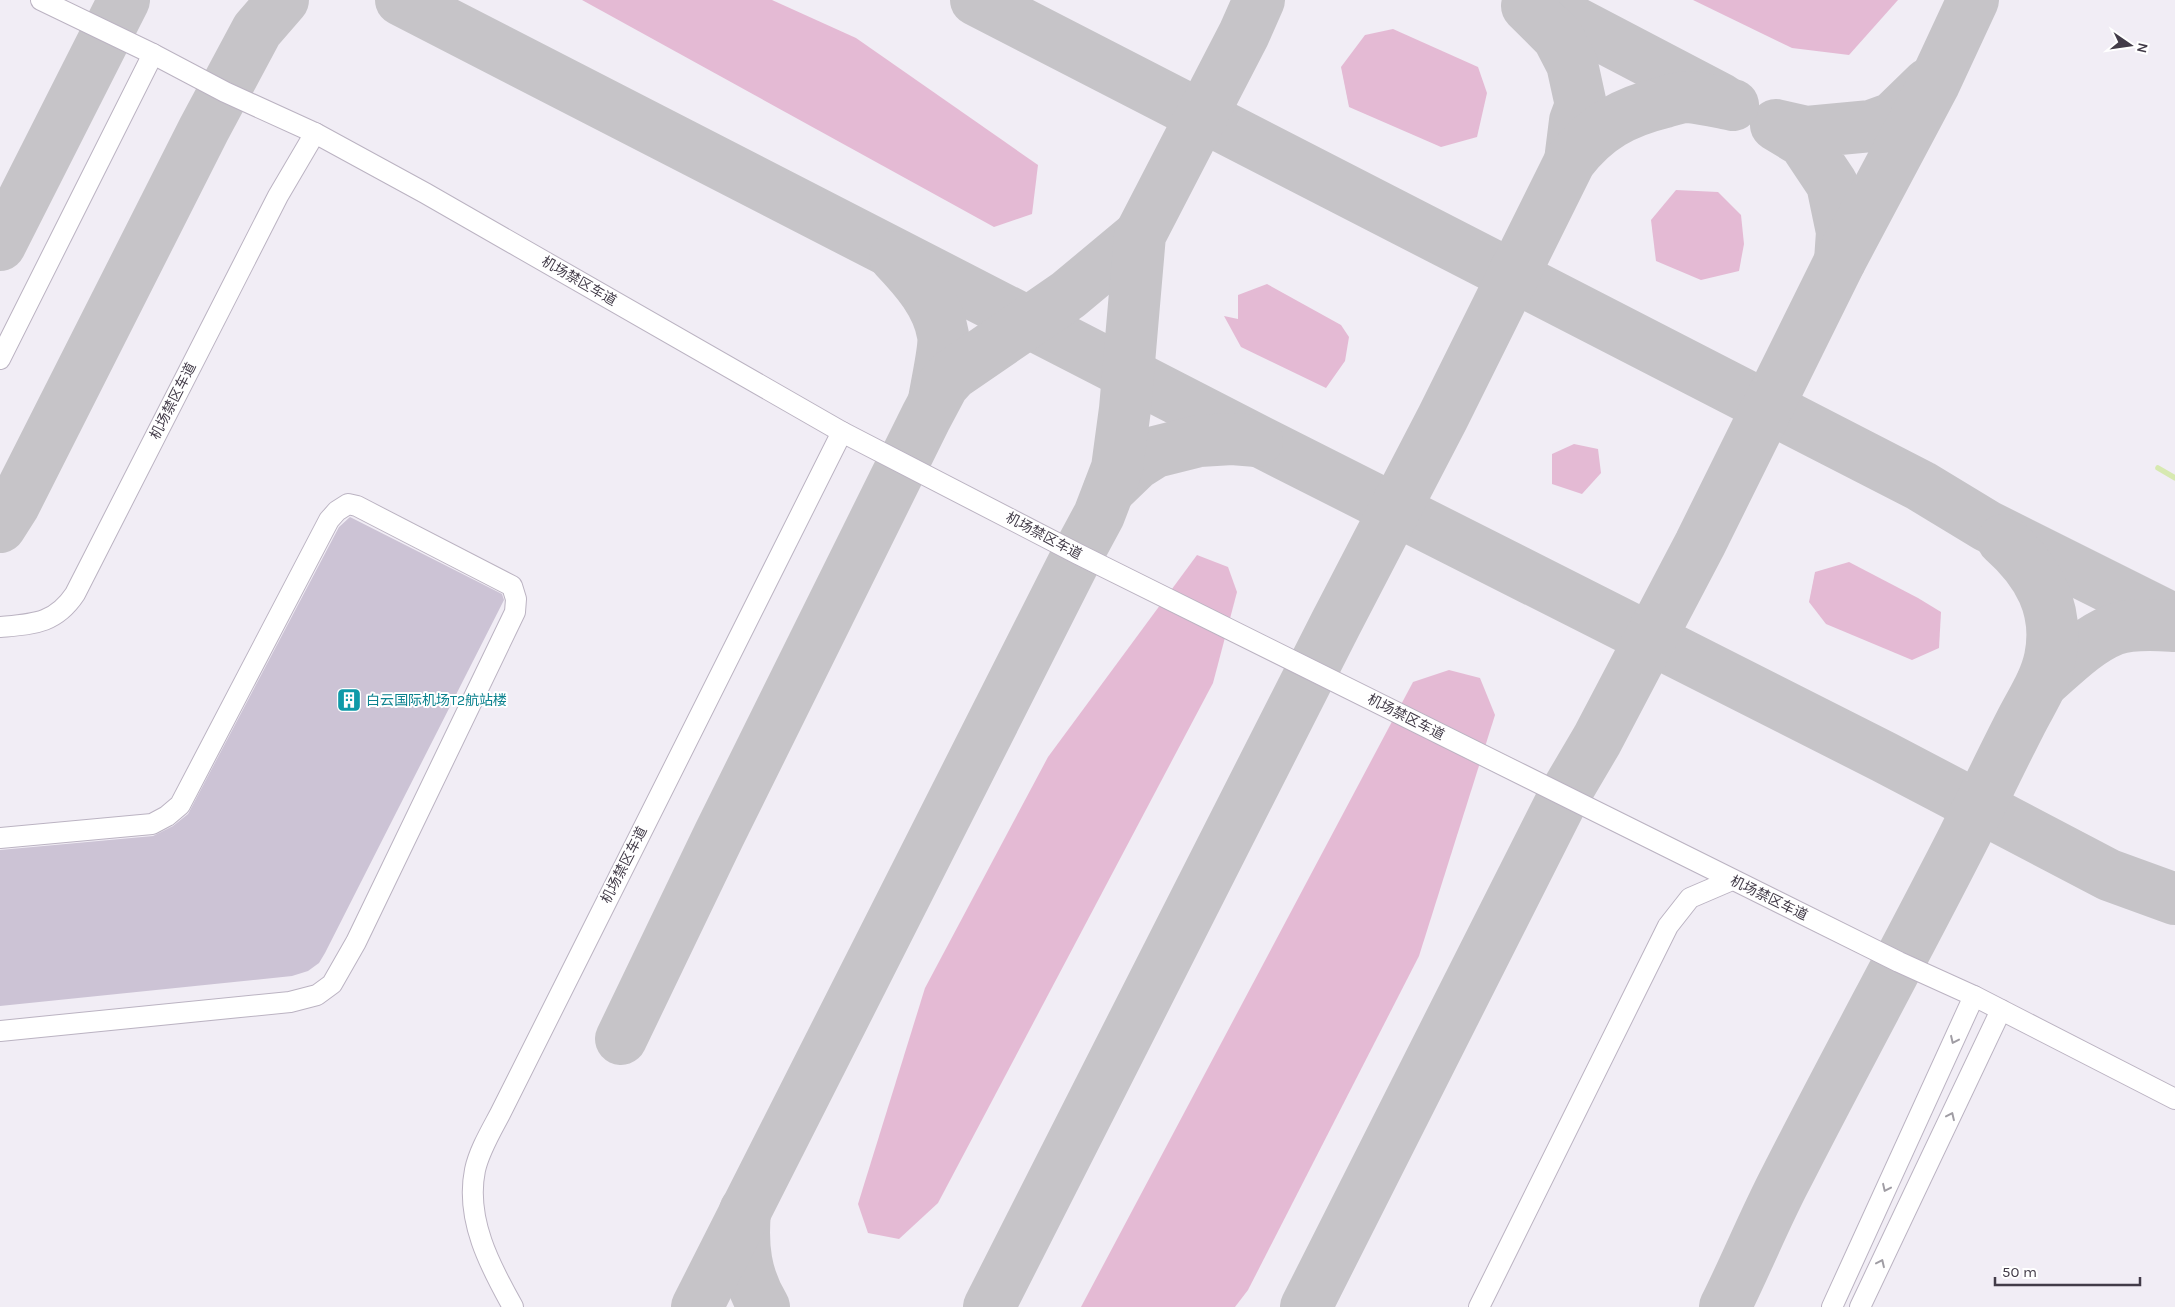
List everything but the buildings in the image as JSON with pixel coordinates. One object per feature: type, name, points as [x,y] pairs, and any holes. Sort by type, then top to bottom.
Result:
[{"type":"lane","name":"机场禁区车道","points":[[41,0],[153,54],[225,92],[314,133],[433,197],[842,432],[1078,554],[1732,880],[1899,962],[1974,996],[2175,1099]]},
{"type":"lane","points":[[0,359],[153,54]]},
{"type":"lane","name":"机场禁区车道","points":[[0,627],[28,625],[50,618],[67,606],[75,594],[278,196],[314,133]]},
{"type":"lane","name":"机场禁区车道","points":[[513,1307],[495,1276],[478,1234],[474,1194],[475,1170],[500,1114],[842,432]]},
{"type":"lane","points":[[0,838],[152,824],[167,816],[180,805],[329,520],[348,504],[357,506],[512,586],[516,599],[515,612],[356,942],[332,984],[317,995],[290,1002],[0,1031]]},
{"type":"lane","points":[[1479,1307],[1668,926],[1690,898],[1732,880]]},
{"type":"lane","points":[[1832,1307],[1974,996]]},
{"type":"lane","points":[[1860,1307],[2001,1010]]},
{"type":"shaded area","points":[[582,0],[772,0],[856,38],[1038,165],[1032,214],[994,227]]},
{"type":"shaded area","points":[[1693,0],[1898,0],[1849,55],[1792,48]]},
{"type":"shaded area","points":[[1393,29],[1478,67],[1487,93],[1477,137],[1441,147],[1349,107],[1341,67],[1365,35]]},
{"type":"shaded area","points":[[1676,190],[1718,192],[1741,215],[1744,244],[1739,271],[1701,280],[1656,261],[1651,220]]},
{"type":"shaded area","points":[[1267,284],[1341,325],[1349,337],[1345,361],[1326,388],[1241,347],[1224,316],[1238,319],[1238,295]]},
{"type":"shaded area","points":[[1574,444],[1598,449],[1601,473],[1582,494],[1552,484],[1552,454]]},
{"type":"shaded area","points":[[1197,555],[1228,567],[1237,592],[1213,683],[938,1203],[899,1239],[868,1233],[858,1204],[925,988],[1048,757]]},
{"type":"shaded area","points":[[1849,562],[1941,612],[1939,648],[1912,660],[1826,624],[1809,602],[1815,572]]},
{"type":"shaded area","points":[[1449,670],[1480,678],[1495,715],[1419,956],[1248,1290],[1235,1307],[1081,1307],[1413,682]]},
{"type":"waterway","points":[[2158,468],[2175,478]]},
{"type":"taxiway","points":[[0,245],[124,0]]},
{"type":"taxiway","points":[[0,527],[14,505],[204,129],[257,30],[283,0]]},
{"type":"taxiway","points":[[401,0],[1259,441],[1884,757],[2109,875],[2175,899]]},
{"type":"taxiway","points":[[976,0],[1921,486],[1987,526],[2175,620]]},
{"type":"taxiway","points":[[697,1307],[1099,515],[1117,468],[1125,409],[1140,235],[1244,34],[1259,0]]},
{"type":"taxiway","points":[[1532,0],[1721,99]]},
{"type":"taxiway","points":[[1306,1307],[1564,796],[1597,740],[1700,544],[1840,261],[1934,84],[1973,0]]},
{"type":"taxiway","points":[[1527,6],[1558,37],[1572,64],[1581,105],[1575,121],[1570,161]]},
{"type":"taxiway","points":[[1840,261],[1842,232],[1832,184],[1804,142],[1776,125],[1807,132],[1871,126],[1893,118],[1928,84]]},
{"type":"taxiway","points":[[989,1307],[1336,623],[1443,417],[1570,161],[1590,139],[1612,122],[1650,106],[1684,97],[1733,105]]},
{"type":"taxiway","points":[[621,1039],[719,835],[943,385],[953,374],[1068,295],[1140,235]]},
{"type":"taxiway","points":[[895,257],[925,293],[940,324],[943,335],[943,348],[934,400]]},
{"type":"taxiway","points":[[1109,490],[1136,464],[1155,452],[1199,441],[1232,439],[1257,441]]},
{"type":"taxiway","points":[[1725,1307],[1778,1194],[1942,880],[2048,667],[2052,640],[2052,623],[2049,607],[2036,578],[2027,565],[2003,540]]},
{"type":"taxiway","points":[[2042,683],[2084,647],[2113,630],[2136,625],[2175,626]]},
{"type":"taxiway","points":[[745,1211],[744,1236],[746,1260],[753,1284],[764,1307]]},
{"type":"place","name":"白云国际机场T2航站楼","points":[[349,700]]}]
